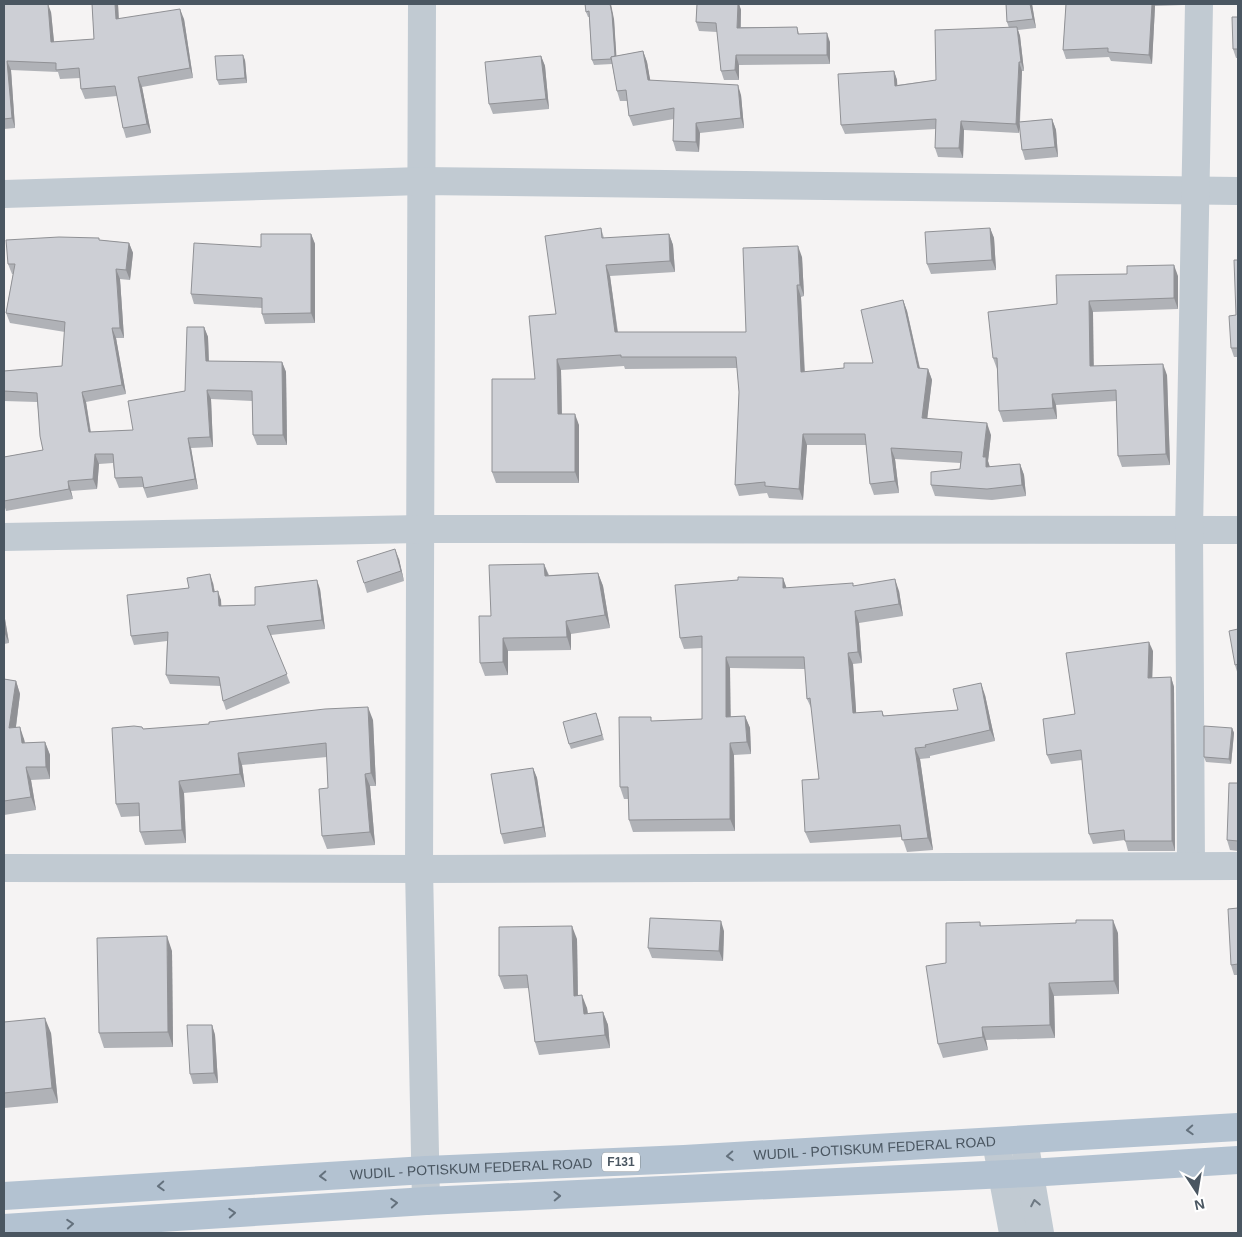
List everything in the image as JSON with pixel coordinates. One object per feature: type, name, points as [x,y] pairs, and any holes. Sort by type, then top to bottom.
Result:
[{"type":"main road","name":"WUDIL - POTISKUM FEDERAL ROAD","points":[[4,1196],[426,1170],[674,1160],[1238,1127]]},
{"type":"main road","points":[[4,1228],[426,1201],[1029,1173],[1238,1160]]},
{"type":"street","points":[[422,4],[419,869],[426,1201]]},
{"type":"street","points":[[1191,866],[1190,530],[1199,4]]},
{"type":"street","points":[[4,194],[421,182],[1238,191]]},
{"type":"street","points":[[4,537],[420,528],[1238,530]]},
{"type":"street","points":[[4,868],[419,869],[1238,866]]},
{"type":"street","points":[[1024,1140],[1040,1233]]},
{"type":"street","points":[[996,1142],[1013,1233]]},
{"type":"building","points":[[4,4],[48,4],[51,42],[94,39],[92,4],[115,4],[116,19],[180,9],[190,68],[138,77],[147,124],[123,128],[115,86],[81,89],[79,68],[56,70],[56,63],[7,61],[12,118],[4,119]]},
{"type":"building","points":[[585,4],[610,4],[615,56],[611,57],[611,59],[592,60],[589,11],[586,12]]},
{"type":"building","points":[[697,4],[738,4],[737,28],[797,27],[798,34],[827,33],[827,55],[736,55],[735,70],[721,71],[716,23],[696,22]]},
{"type":"building","points":[[1006,4],[1030,4],[1033,19],[1007,22]]},
{"type":"building","points":[[1066,4],[1152,4],[1149,55],[1108,52],[1108,48],[1063,50]]},
{"type":"building","points":[[1232,17],[1238,17],[1238,49],[1233,49]]},
{"type":"building","points":[[1017,27],[1021,62],[1019,62],[1016,124],[961,121],[959,148],[935,148],[936,119],[841,125],[838,74],[894,71],[895,86],[936,80],[935,30]]},
{"type":"building","points":[[643,51],[648,80],[738,85],[741,118],[696,123],[696,142],[673,141],[674,108],[629,116],[626,90],[617,91],[611,57]]},
{"type":"building","points":[[243,55],[245,78],[217,80],[215,56]]},
{"type":"building","points":[[541,56],[546,99],[489,104],[485,62]]},
{"type":"building","points":[[1052,119],[1055,147],[1022,150],[1019,122]]},
{"type":"building","points":[[601,228],[602,238],[669,234],[670,261],[606,265],[615,332],[746,332],[743,248],[798,246],[800,285],[797,285],[801,372],[844,368],[844,363],[873,363],[861,310],[903,300],[918,368],[928,369],[922,418],[987,423],[983,457],[986,457],[986,467],[1020,464],[1022,485],[987,489],[931,485],[931,472],[960,469],[962,452],[891,448],[895,481],[870,484],[865,434],[803,434],[799,489],[765,486],[765,482],[735,485],[739,392],[736,357],[621,357],[621,355],[557,359],[558,414],[575,414],[575,472],[492,472],[492,379],[535,379],[529,316],[556,314],[545,236]]},
{"type":"building","points":[[990,228],[992,260],[927,264],[925,232]]},
{"type":"building","points":[[261,234],[311,234],[311,313],[262,314],[262,298],[191,294],[194,243],[261,247]]},
{"type":"building","points":[[59,237],[99,238],[99,240],[129,243],[126,270],[116,269],[120,328],[112,328],[122,385],[82,392],[89,432],[133,430],[128,401],[185,391],[187,327],[204,327],[206,361],[282,362],[283,435],[253,435],[252,391],[207,390],[210,437],[188,438],[195,479],[144,488],[142,477],[115,478],[113,454],[95,454],[93,479],[68,481],[69,489],[4,501],[4,457],[43,450],[40,436],[37,393],[4,391],[4,371],[62,366],[65,322],[6,313],[15,264],[8,264],[6,240]]},
{"type":"building","points":[[1234,260],[1238,260],[1238,348],[1231,348],[1229,316],[1236,315]]},
{"type":"building","points":[[1174,265],[1174,298],[1089,301],[1090,366],[1163,364],[1166,454],[1118,456],[1116,390],[1052,394],[1053,408],[999,411],[997,358],[993,358],[988,312],[1057,304],[1056,275],[1127,274],[1127,266]]},
{"type":"building","points":[[395,549],[401,571],[364,583],[357,561]]},
{"type":"building","points":[[544,564],[545,576],[598,573],[605,615],[566,621],[567,637],[503,638],[503,662],[480,663],[479,616],[491,616],[489,565]]},
{"type":"building","points":[[210,574],[213,592],[218,591],[219,606],[255,605],[255,587],[317,580],[322,620],[267,626],[287,674],[223,701],[219,677],[166,675],[168,632],[131,636],[127,595],[189,588],[187,578]]},
{"type":"building","points":[[738,577],[783,578],[783,588],[853,583],[853,586],[895,579],[899,604],[855,611],[858,652],[848,653],[853,713],[882,711],[883,716],[958,710],[953,689],[981,683],[990,730],[925,745],[926,747],[915,748],[928,838],[902,840],[900,825],[805,832],[802,780],[819,779],[810,698],[807,699],[804,657],[726,657],[726,717],[745,716],[747,742],[730,743],[730,819],[629,820],[628,787],[620,787],[619,717],[651,717],[651,721],[702,719],[702,636],[680,638],[675,585],[738,580]]},
{"type":"building","points":[[1238,629],[1238,664],[1235,665],[1229,631]]},
{"type":"building","points":[[1149,642],[1148,678],[1171,677],[1172,841],[1125,841],[1124,830],[1089,834],[1081,750],[1047,755],[1043,719],[1075,714],[1066,653]]},
{"type":"building","points":[[4,679],[16,681],[9,728],[20,727],[22,743],[45,742],[46,767],[26,767],[31,797],[4,801]]},
{"type":"building","points":[[368,707],[371,773],[365,774],[370,832],[322,836],[319,789],[328,788],[326,743],[238,753],[240,774],[179,781],[182,830],[140,832],[139,803],[116,804],[112,728],[134,726],[142,727],[143,729],[209,724],[209,722],[325,709]]},
{"type":"building","points":[[596,713],[602,735],[569,744],[563,722]]},
{"type":"building","points":[[1204,726],[1232,728],[1229,759],[1204,757]]},
{"type":"building","points":[[533,768],[543,827],[501,834],[491,774]]},
{"type":"building","points":[[1229,783],[1238,783],[1238,841],[1227,840]]},
{"type":"building","points":[[1238,908],[1238,964],[1231,965],[1228,909]]},
{"type":"building","points":[[650,918],[721,921],[719,951],[648,948]]},
{"type":"building","points":[[1076,920],[1113,920],[1114,981],[1049,983],[1050,1025],[982,1027],[983,1037],[938,1044],[926,966],[946,963],[946,923],[980,922],[980,926],[1076,923]]},
{"type":"building","points":[[572,926],[574,996],[582,995],[584,1014],[603,1012],[605,1035],[535,1042],[527,975],[499,976],[499,927]]},
{"type":"building","points":[[167,936],[168,1032],[99,1033],[97,938]]},
{"type":"building","points":[[45,1018],[52,1088],[4,1093],[4,1022]]},
{"type":"building","points":[[187,1025],[212,1025],[214,1073],[190,1074]]}]
